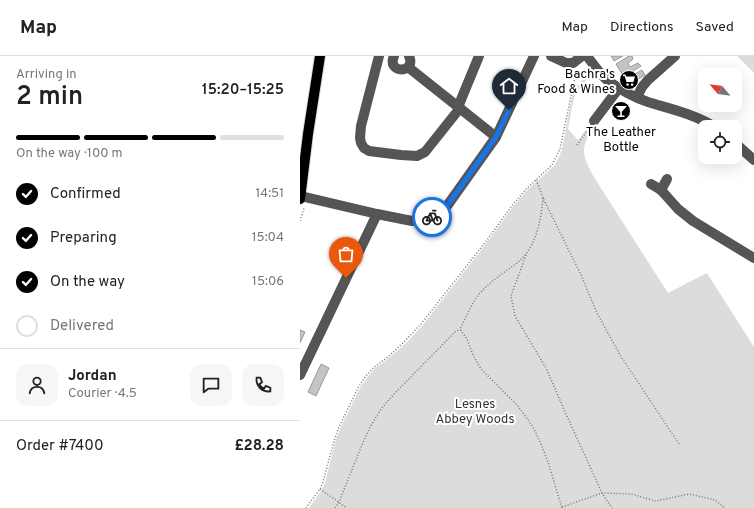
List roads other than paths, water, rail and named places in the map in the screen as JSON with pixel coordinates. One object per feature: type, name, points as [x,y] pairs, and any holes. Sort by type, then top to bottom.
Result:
[{"type":"main road","points":[[302,200],[308,134],[320,56]]},
{"type":"street","points":[[379,56],[361,126],[360,138],[364,148],[369,151],[376,153],[417,156],[425,152],[459,108],[479,56]]},
{"type":"street","points":[[394,56],[393,62],[396,68],[402,70],[408,67],[410,62],[409,56]]},
{"type":"street","points":[[302,200],[412,221],[425,220],[435,216],[447,206],[496,137],[534,56]]},
{"type":"street","points":[[551,56],[566,63],[573,63],[582,56]]},
{"type":"street","points":[[587,56],[599,73],[619,88],[637,98],[686,113],[701,120]]},
{"type":"street","points":[[637,98],[642,87],[675,56]]},
{"type":"street","points":[[408,67],[496,137]]},
{"type":"street","points":[[594,121],[619,88]]},
{"type":"street","points":[[742,149],[754,160]]},
{"type":"street","points":[[661,190],[667,179]]},
{"type":"street","points":[[651,184],[661,190],[678,209],[692,221],[754,258]]},
{"type":"street","points":[[300,375],[377,214]]},
{"type":"place","name":"Bachra's Food & Wines","points":[[629,80]]},
{"type":"place","name":"The Leather Bottle","points":[[621,111]]},
{"type":"park label","name":"Lesnes Abbey Woods","points":[[475,410]]}]
